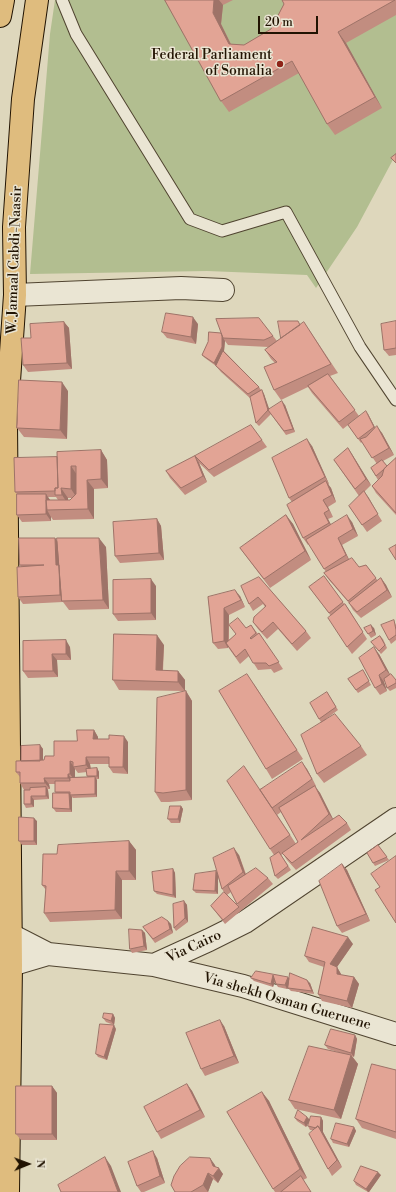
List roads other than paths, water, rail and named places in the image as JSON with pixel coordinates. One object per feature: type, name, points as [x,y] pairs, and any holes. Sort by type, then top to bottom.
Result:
[{"type":"highway","points":[[0,16],[3,0]]},
{"type":"highway","name":"W. Jamaal Cabdi-Naasir","points":[[8,1192],[5,965],[6,424],[15,295],[7,229],[37,0]]},
{"type":"street","points":[[15,295],[181,288],[223,290]]},
{"type":"street","name":"Via Cairo","points":[[5,934],[48,954],[154,965],[245,922],[396,819]]},
{"type":"street","name":"Via Cairo","points":[[5,965],[48,954]]},
{"type":"street","name":"Via shekh Osman Gueruene","points":[[154,965],[243,986],[396,1034]]},
{"type":"lane","points":[[62,0],[76,34],[190,219],[222,232],[286,212],[360,347],[396,400]]},
{"type":"place","name":"Federal Parliament of Somalia","points":[[280,64]]}]
